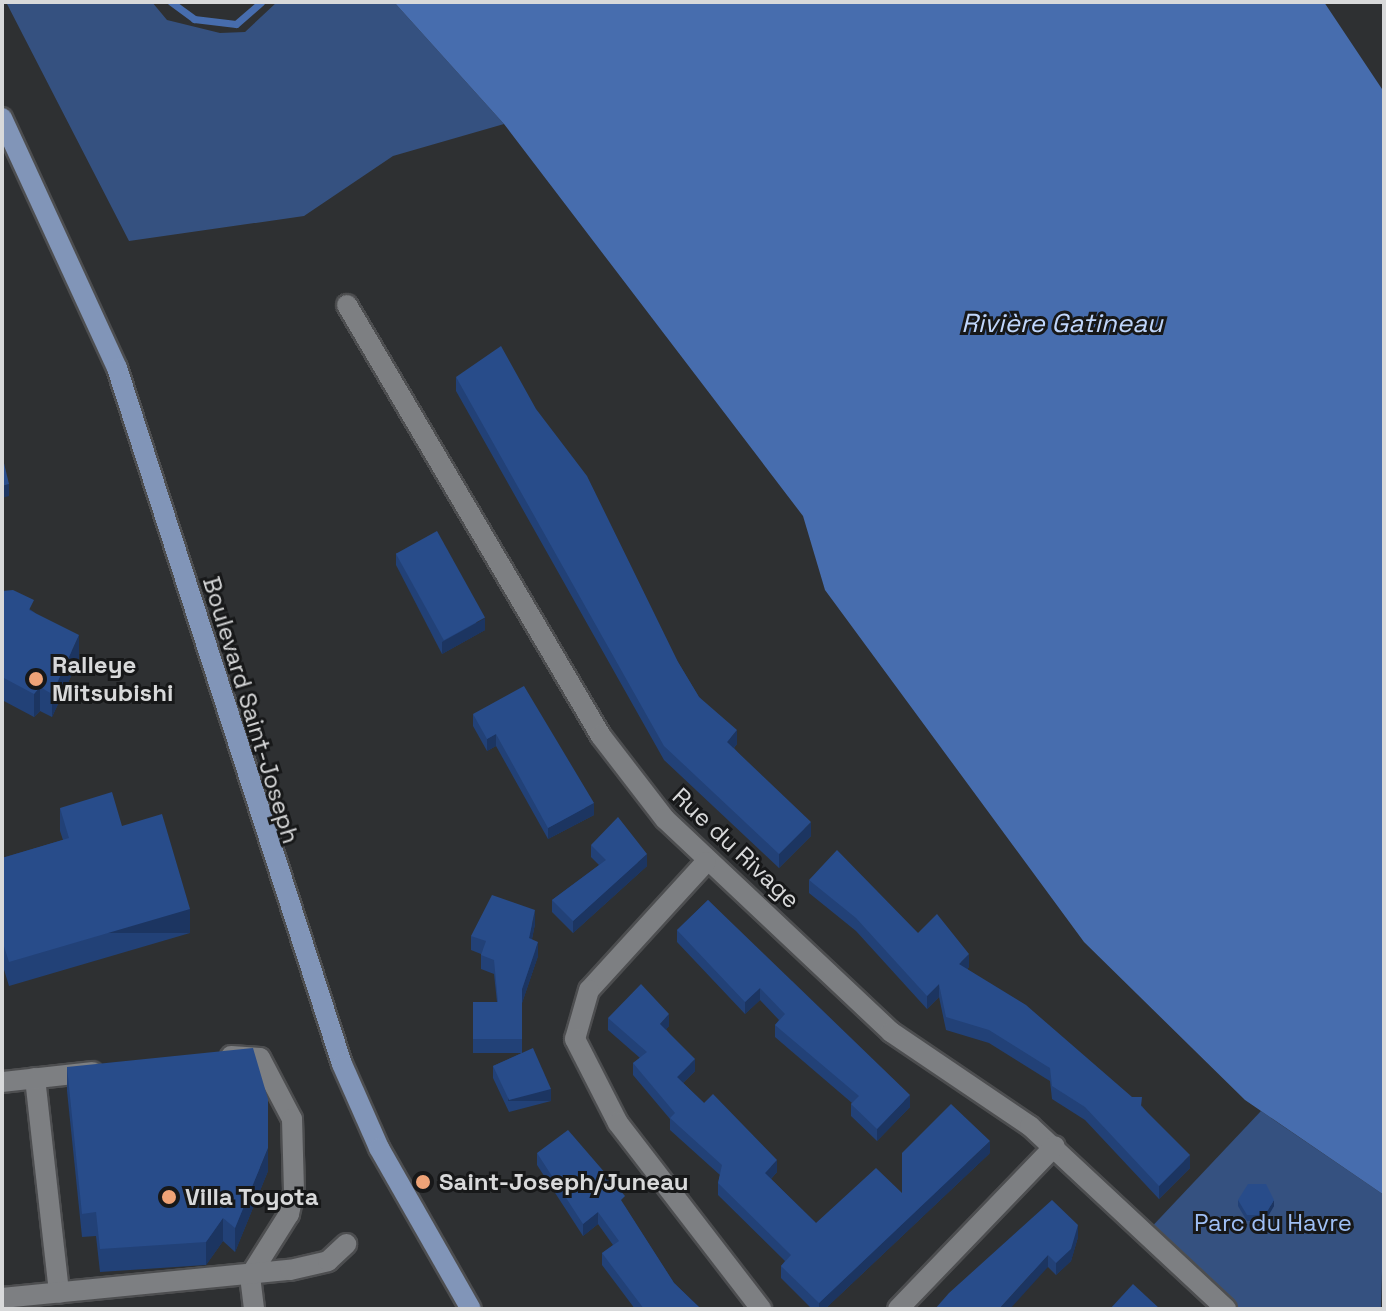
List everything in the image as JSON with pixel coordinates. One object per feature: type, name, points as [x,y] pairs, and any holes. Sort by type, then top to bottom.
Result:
[{"type":"main road","name":"Boulevard Saint-Joseph","points":[[2,118],[117,368],[342,1064],[379,1148],[471,1309]]},
{"type":"street","name":"Rue du Rivage","points":[[347,305],[601,736],[706,862],[917,1053],[993,1097],[1055,1146],[1226,1309]]},
{"type":"street","points":[[706,862],[589,990],[575,1039],[618,1123],[761,1309]]},
{"type":"street","points":[[200,1059],[260,1058],[292,1119],[289,1214],[250,1276],[254,1309]]},
{"type":"street","points":[[2,1082],[110,1070]]},
{"type":"street","points":[[35,1078],[59,1293]]},
{"type":"street","points":[[898,1309],[1055,1146]]},
{"type":"street","points":[[2,1298],[35,1302],[59,1293],[250,1276],[328,1261],[346,1244]]},
{"type":"green space","points":[[6,2],[152,2],[167,20],[220,33],[245,32],[277,2],[394,2],[504,124],[393,156],[304,216],[129,241]]},
{"type":"green space","name":"Parc du Havre","points":[[1261,1111],[1384,1195],[1381,1309],[1226,1309],[1144,1235]]},
{"type":"water","name":"Rivière Gatineau","points":[[394,2],[1324,2],[1384,92],[1384,1195],[1245,1100],[1084,942],[825,590],[803,516],[504,124]]},
{"type":"building","points":[[501,346],[536,409],[587,476],[678,662],[699,697],[737,730],[727,742],[811,822],[779,854],[664,746],[456,377]]},
{"type":"building","points":[[2,455],[9,484],[2,486]]},
{"type":"building","points":[[437,531],[485,618],[444,640],[396,554]]},
{"type":"building","name":"Ralleye Mitsubishi","points":[[13,590],[34,600],[29,610],[79,635],[52,694],[40,687],[34,694],[2,677],[2,591]]},
{"type":"building","points":[[524,686],[594,803],[548,828],[496,734],[487,739],[473,714]]},
{"type":"building","points":[[112,792],[122,826],[162,814],[190,909],[9,962],[2,940],[2,858],[69,838],[60,808]]},
{"type":"building","points":[[618,817],[647,854],[573,921],[552,900],[606,860],[591,845]]},
{"type":"building","points":[[837,850],[918,933],[937,914],[969,954],[959,964],[1026,1005],[1132,1097],[1142,1097],[1141,1106],[1190,1155],[1159,1186],[1085,1107],[1052,1086],[1050,1068],[989,1030],[946,1017],[939,984],[927,996],[856,918],[809,880]]},
{"type":"building","points":[[492,895],[535,910],[529,938],[538,942],[522,989],[522,1039],[473,1039],[473,1002],[498,1002],[494,960],[481,955],[486,941],[471,936]]},
{"type":"building","points":[[708,900],[910,1095],[877,1129],[851,1104],[859,1096],[775,1025],[785,1014],[760,988],[745,1002],[677,930]]},
{"type":"building","points":[[641,984],[669,1014],[660,1024],[695,1059],[677,1077],[704,1103],[713,1094],[777,1160],[765,1173],[816,1223],[876,1168],[902,1193],[902,1153],[951,1104],[990,1141],[819,1303],[781,1266],[791,1255],[718,1183],[722,1165],[670,1118],[675,1113],[633,1063],[647,1052],[608,1018]]},
{"type":"building","name":"Villa Toyota","points":[[253,1048],[268,1099],[268,1148],[235,1228],[223,1218],[206,1242],[100,1249],[96,1212],[82,1214],[67,1067]]},
{"type":"building","points":[[533,1048],[551,1089],[509,1100],[493,1066]]},
{"type":"building","points":[[568,1130],[625,1196],[621,1200],[674,1283],[701,1309],[644,1309],[602,1253],[619,1241],[598,1212],[583,1224],[537,1153]]},
{"type":"building","points":[[1248,1184],[1266,1184],[1274,1200],[1265,1215],[1247,1215],[1238,1200]]},
{"type":"building","points":[[1052,1200],[1078,1225],[1071,1249],[1056,1263],[1048,1255],[999,1309],[935,1309],[949,1293]]},
{"type":"building","points":[[1133,1284],[1160,1309],[1110,1309]]},
{"type":"waterway","points":[[171,2],[194,19],[236,24],[261,2]]},
{"type":"place","name":"Ralleye Mitsubishi","points":[[36,679]]},
{"type":"place","name":"Saint-Joseph/Juneau","points":[[423,1182]]},
{"type":"place","name":"Villa Toyota","points":[[169,1197]]}]
